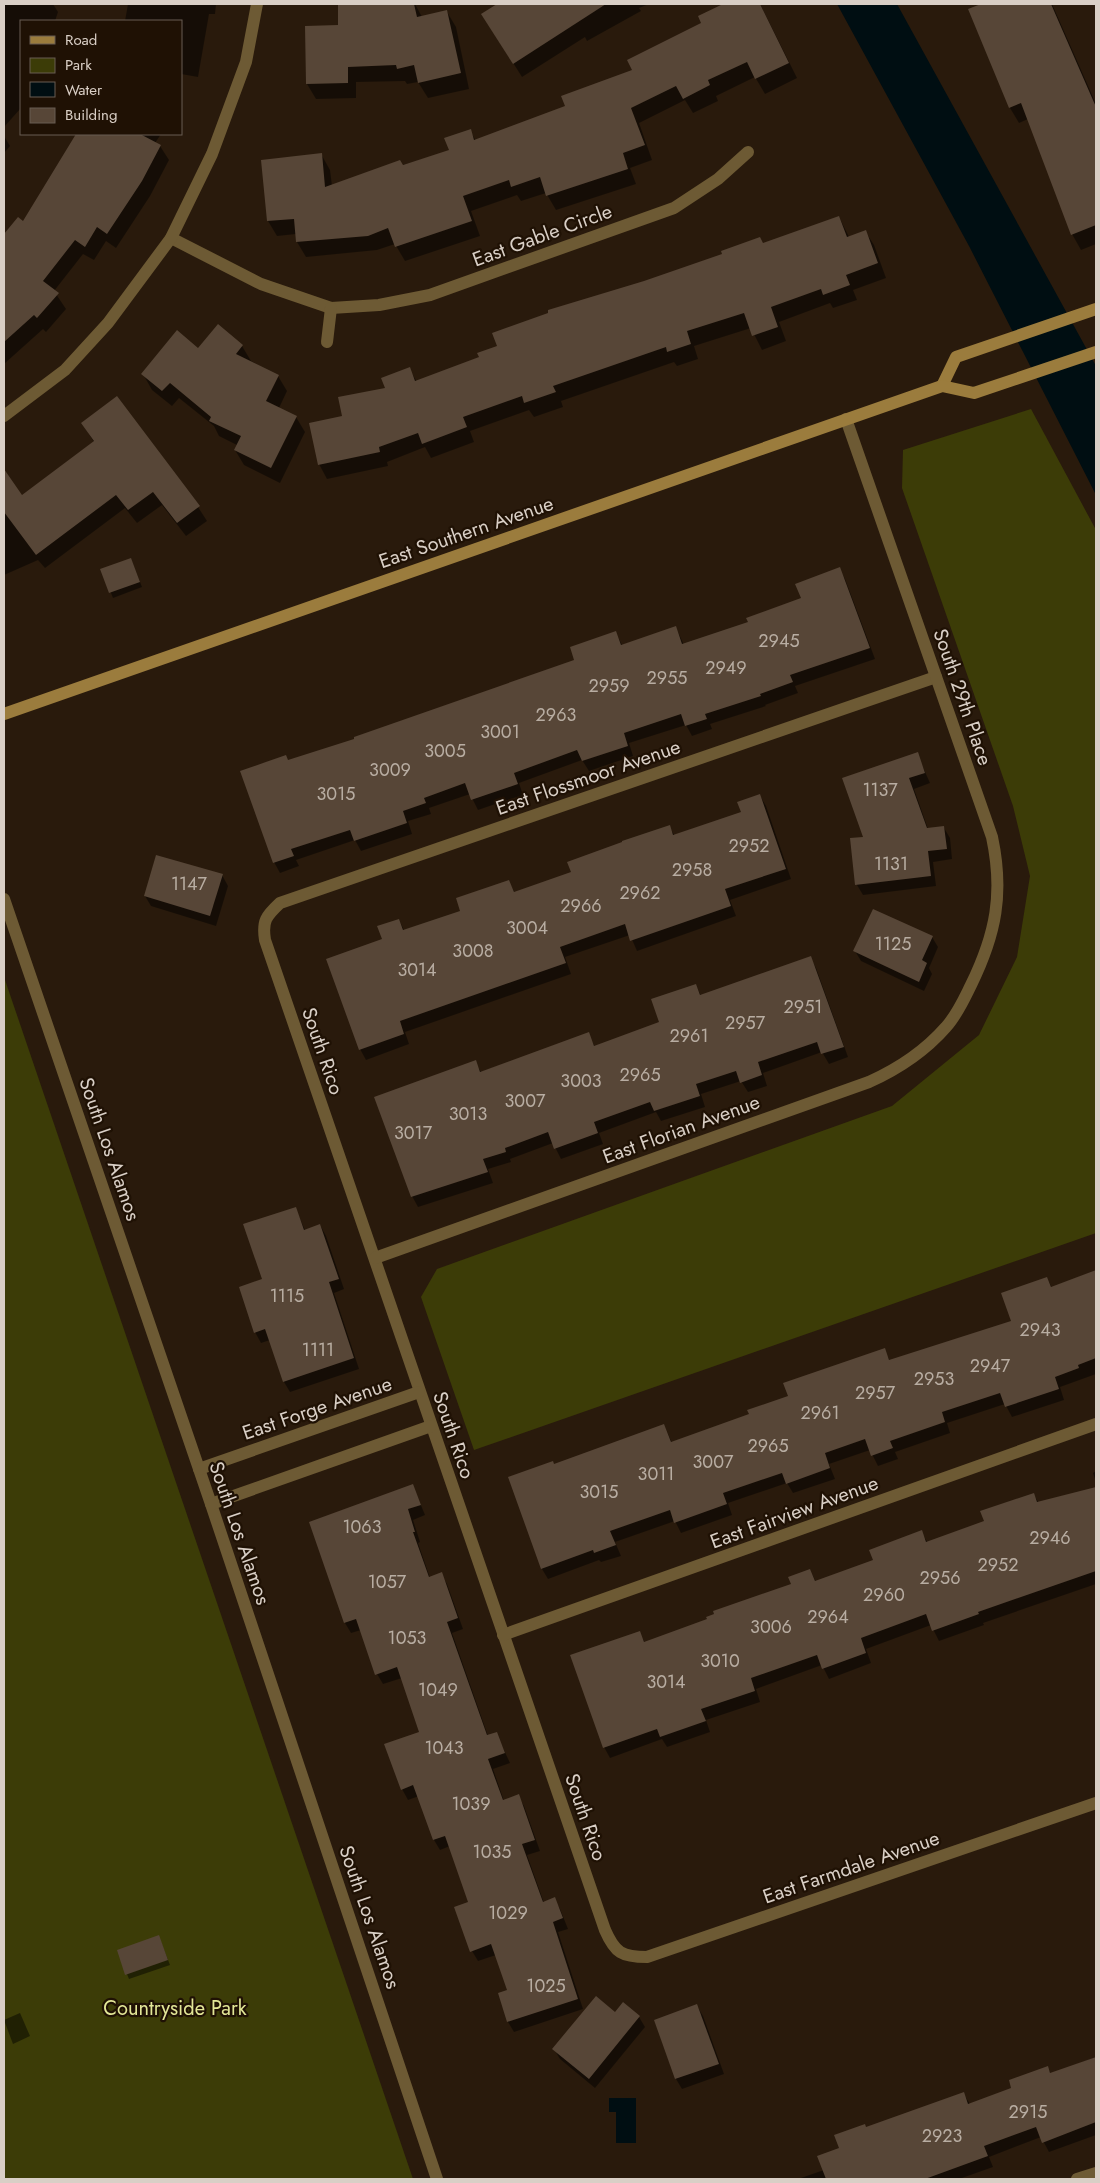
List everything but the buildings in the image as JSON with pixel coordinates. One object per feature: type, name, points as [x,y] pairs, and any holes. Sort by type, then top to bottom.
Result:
[{"type":"main road","points":[[1096,308],[1078,316],[956,357],[942,386],[974,393],[1096,352]]},
{"type":"main road","name":"East Southern Avenue","points":[[4,714],[942,386]]},
{"type":"street","points":[[4,416],[19,407],[71,363],[108,323],[171,238],[212,154],[246,62],[257,4]]},
{"type":"street","name":"East Gable Circle","points":[[171,238],[261,284],[330,308],[379,305],[430,296],[674,208],[718,179],[748,152]]},
{"type":"street","points":[[327,342],[330,308]]},
{"type":"street","name":"South 29th Place","points":[[846,419],[992,837],[999,883],[994,928],[983,960],[968,991]]},
{"type":"street","name":"East Flossmoor Avenue","points":[[263,926],[268,914],[280,903],[936,677]]},
{"type":"street","name":"South Los Alamos","points":[[4,900],[211,1504],[438,2179]]},
{"type":"street","name":"South Rico","points":[[263,926],[265,940],[605,1930],[610,1943],[618,1952]]},
{"type":"street","name":"East Florian Avenue","points":[[375,1258],[890,1073],[929,1044],[946,1027],[959,1009],[968,991]]},
{"type":"street","name":"East Forge Avenue","points":[[199,1469],[419,1392]]},
{"type":"street","name":"East Fairview Avenue","points":[[504,1634],[1096,1424]]},
{"type":"street","points":[[211,1504],[431,1426]]},
{"type":"street","name":"East Farmdale Avenue","points":[[618,1952],[634,1957],[648,1957],[1096,1802]]},
{"type":"street","points":[[1076,2179],[1096,2174]]},
{"type":"green space","points":[[1031,409],[1096,530],[1096,1233],[474,1450],[421,1297],[437,1269],[892,1106],[979,1035],[1017,957],[1030,876],[1013,806],[902,488],[903,450]]},
{"type":"green space","name":"Countryside Park","points":[[4,977],[413,2179],[4,2179]]},
{"type":"water","points":[[837,4],[897,4],[1096,366],[1096,495],[969,246]]},
{"type":"water","points":[[609,2098],[636,2098],[636,2143],[616,2143],[616,2112],[609,2112]]}]
